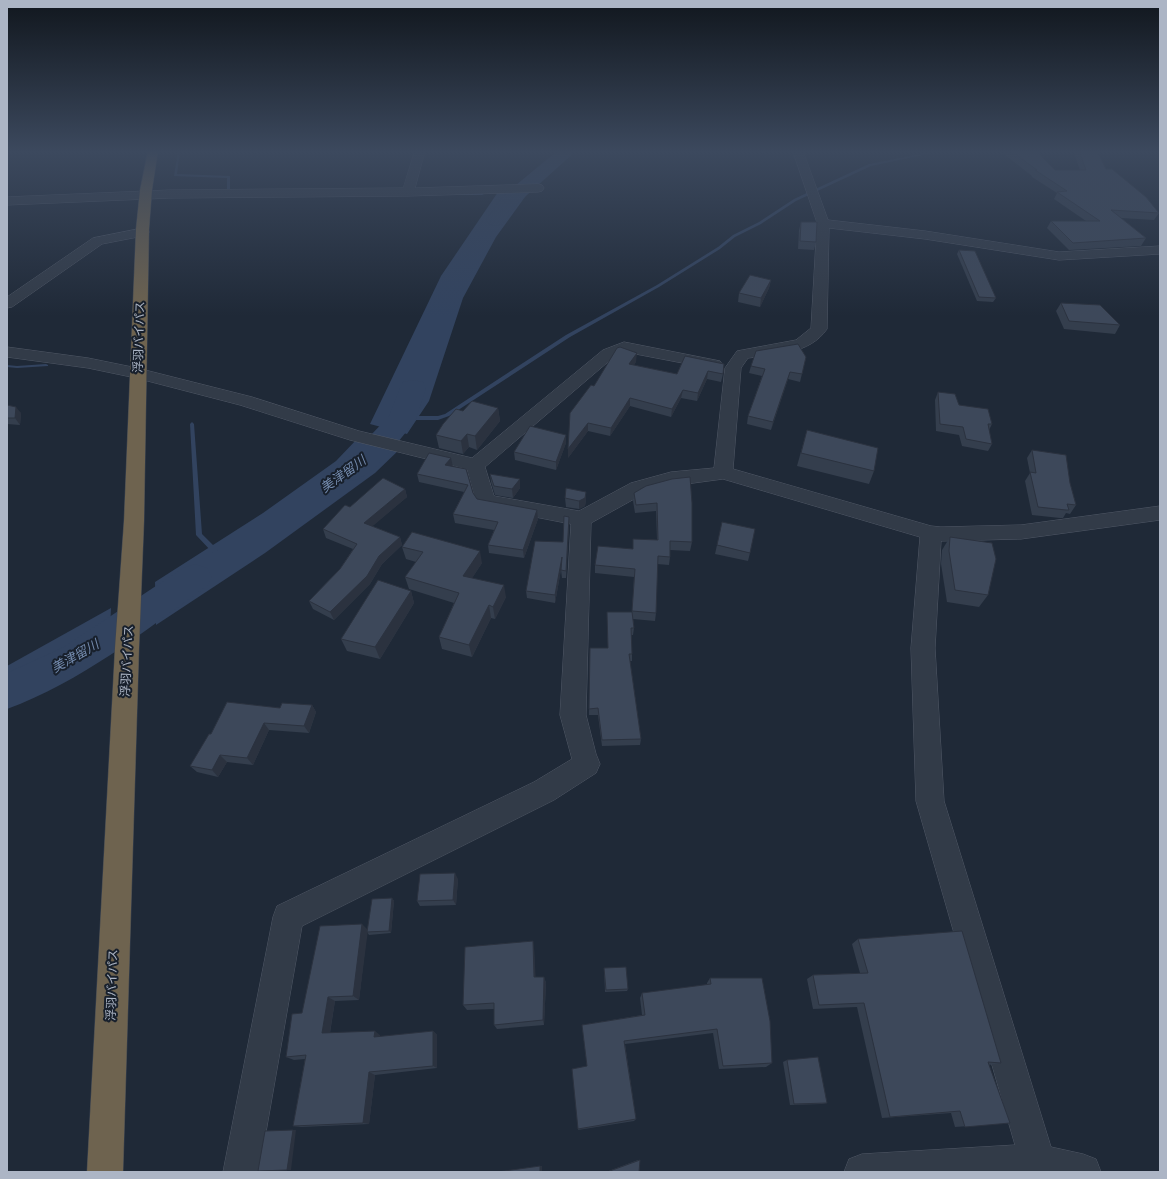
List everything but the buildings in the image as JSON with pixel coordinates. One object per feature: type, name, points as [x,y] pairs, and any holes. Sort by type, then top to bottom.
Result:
[{"type":"highway","name":"浮羽バイパス","points":[[105,1172],[127,648],[132,586],[137,373],[145,206]]},
{"type":"street","points":[[723,473],[733,368],[744,354],[775,350],[801,344],[819,329],[823,223],[817,206]]},
{"type":"street","points":[[823,223],[925,235],[1059,256],[1160,250]]},
{"type":"street","points":[[7,304],[98,241],[143,232]]},
{"type":"street","points":[[475,465],[609,353],[624,347],[733,368]]},
{"type":"street","points":[[7,352],[88,363],[137,373],[246,401],[356,436],[475,465]]},
{"type":"street","points":[[475,465],[486,501],[581,519],[638,488],[671,478],[723,473],[930,533],[1021,532],[1160,513]]},
{"type":"street","points":[[241,1172],[288,917],[544,791],[587,764],[582,755],[573,715],[581,519]]},
{"type":"street","points":[[930,533],[922,648],[930,801],[1040,1167]]},
{"type":"street","points":[[862,1172],[1040,1167],[1083,1172]]},
{"type":"water","points":[[488,206],[518,206],[496,237],[463,298],[429,401],[407,434],[370,424],[441,276]]},
{"type":"water","points":[[358,438],[401,448],[375,473],[265,553],[156,625],[155,582],[263,513],[336,461]]},
{"type":"water","points":[[111,608],[109,652],[7,709],[7,666]]},
{"type":"waterway","name":"美津留川","points":[[496,220],[506,206]]},
{"type":"waterway","points":[[411,418],[438,418],[447,415],[568,336],[658,286],[719,248],[734,236],[760,223],[786,206]]},
{"type":"waterway","points":[[7,366],[17,367],[46,365]]},
{"type":"waterway","name":"美津留川","points":[[350,471],[364,461],[402,419],[413,388]]},
{"type":"waterway","points":[[192,424],[199,535],[215,551]]},
{"type":"waterway","name":"美津留川","points":[[7,692],[77,658],[195,577]]}]
